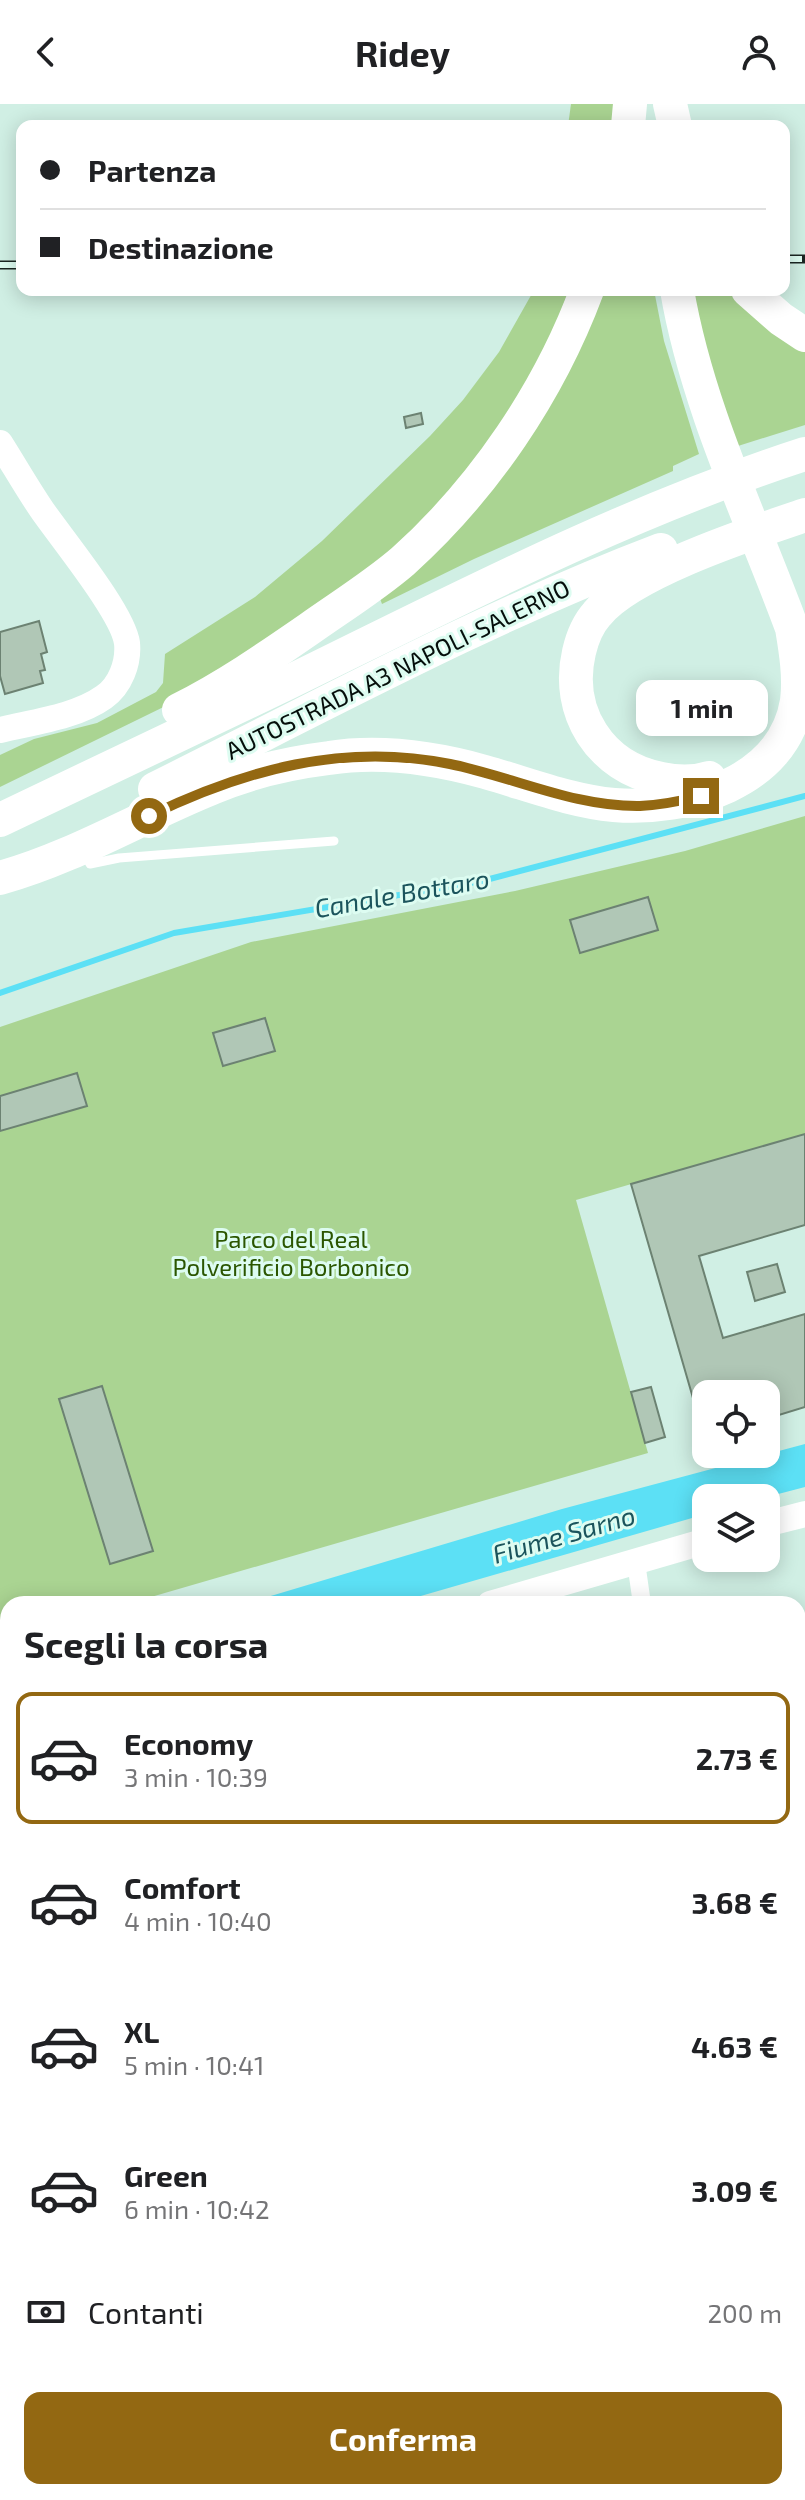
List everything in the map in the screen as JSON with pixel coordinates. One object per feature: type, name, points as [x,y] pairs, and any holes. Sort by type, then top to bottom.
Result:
[{"type":"highway","points":[[0,813],[60,774],[216,691],[401,562],[434,531],[510,438],[546,379],[584,296]]},
{"type":"highway","points":[[0,878],[36,868],[82,849],[215,786],[295,763],[334,757],[380,755],[421,758],[561,795],[614,805],[670,803],[701,796],[733,784],[761,765],[781,741],[791,722],[797,700],[798,666],[792,628],[754,548],[670,342],[661,296]]},
{"type":"highway","points":[[678,296],[685,338],[714,447]]},
{"type":"highway","points":[[755,296],[805,335]]},
{"type":"highway","name":"AUTOSTRADA A3 NAPOLI-SALERNO","points":[[0,820],[432,610],[585,540],[754,471],[805,454]]},
{"type":"highway","name":"AUTOSTRADA A3 NAPOLI-SALERNO","points":[[0,863],[549,596],[629,562],[805,496]]},
{"type":"highway","points":[[754,548],[779,635],[784,671],[780,712],[761,744],[725,773],[700,780],[673,781],[644,776],[620,764],[601,748],[585,724],[576,698],[575,669],[582,639],[596,614],[617,595],[644,579],[699,554],[805,515]]},
{"type":"street","points":[[0,443],[40,507],[107,602],[127,643],[125,666],[118,683],[106,696],[76,710],[0,730]]},
{"type":"street","points":[[780,1520],[805,1514]]},
{"type":"street","points":[[518,1596],[692,1545]]},
{"type":"street","points":[[636,1562],[641,1596]]},
{"type":"lane","points":[[82,849],[90,864],[119,858],[334,841]]},
{"type":"green space","points":[[571,104],[623,104],[622,120],[569,120]]},
{"type":"green space","points":[[531,296],[567,296],[541,364],[481,458],[407,542],[186,696],[0,787],[0,755],[34,739],[97,723],[156,692],[163,683],[165,654],[255,597],[322,541],[430,436],[463,400],[499,352]]},
{"type":"green space","points":[[596,296],[655,296],[664,341],[699,454],[673,466],[673,471],[474,559],[382,604],[378,593]]},
{"type":"green space","points":[[692,296],[746,296],[805,344],[805,425],[738,446],[716,394]]},
{"type":"green space","name":"Parco del Real Polverificio Borbonico","points":[[805,816],[805,1134],[576,1200],[648,1453],[155,1596],[0,1596],[0,1027],[251,942],[515,891],[685,851]]},
{"type":"water","name":"Fiume Sarno","points":[[805,1444],[805,1487],[780,1494],[780,1484],[692,1484],[692,1518],[421,1596],[271,1596],[562,1509],[715,1468],[780,1468],[780,1451]]},
{"type":"building","points":[[421,413],[423,424],[406,428],[404,417]]},
{"type":"building","points":[[39,621],[47,652],[41,654],[45,670],[40,671],[43,683],[5,694],[0,676],[0,632]]},
{"type":"building","points":[[648,897],[658,930],[580,953],[570,920]]},
{"type":"building","points":[[265,1018],[275,1051],[223,1066],[213,1033]]},
{"type":"building","points":[[77,1073],[87,1106],[0,1131],[0,1096]]},
{"type":"building","points":[[805,1134],[805,1225],[699,1256],[723,1338],[805,1314],[805,1407],[780,1415],[780,1380],[692,1380],[692,1395],[631,1184]]},
{"type":"building","points":[[777,1264],[785,1292],[755,1301],[747,1272]]},
{"type":"building","points":[[102,1386],[153,1551],[110,1564],[59,1399]]},
{"type":"building","points":[[651,1387],[665,1437],[645,1443],[631,1392]]},
{"type":"waterway","name":"Canale Bottaro","points":[[0,993],[174,933],[482,881],[805,796]]},
{"type":"railway","points":[[790,259],[805,259]]},
{"type":"railway","points":[[0,265],[16,265]]},
{"type":"route","points":[[149,816],[215,786],[252,774],[334,757],[380,755],[452,764],[561,795],[614,805],[670,803],[701,796]]}]
